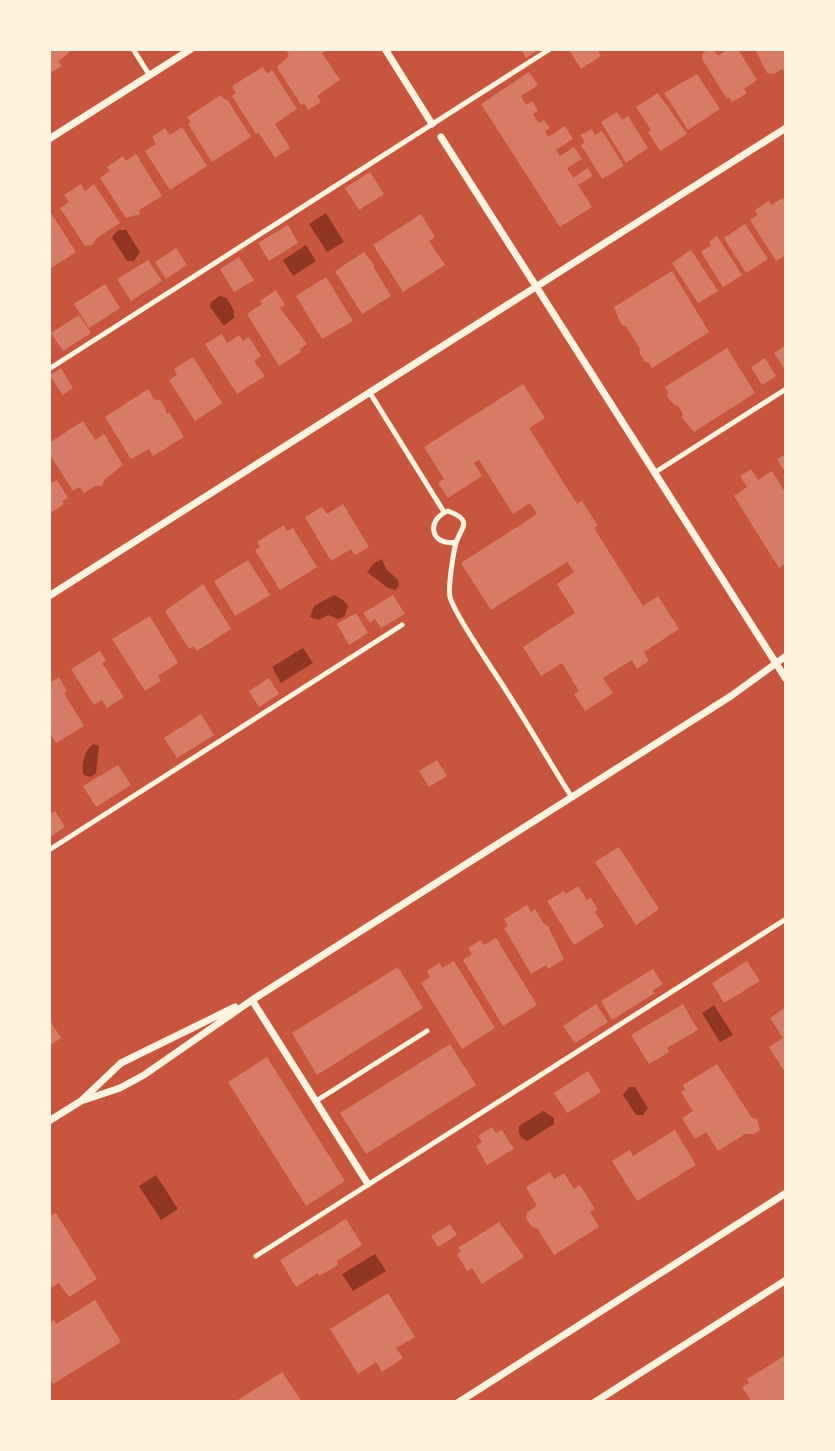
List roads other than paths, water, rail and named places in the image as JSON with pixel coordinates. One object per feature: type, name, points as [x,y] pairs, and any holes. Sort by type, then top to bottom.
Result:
[{"type":"street","points":[[49,139],[191,49]]},
{"type":"street","points":[[385,49],[432,124]]},
{"type":"street","points":[[49,596],[786,128]]},
{"type":"street","points":[[441,137],[786,679]]},
{"type":"street","points":[[81,1101],[132,1082],[252,1000],[731,696],[786,656]]},
{"type":"street","points":[[49,1121],[81,1101],[121,1063],[252,1000]]},
{"type":"street","points":[[252,1000],[368,1184]]},
{"type":"street","points":[[458,1402],[786,1193]]},
{"type":"street","points":[[595,1402],[786,1280]]},
{"type":"lane","points":[[133,49],[150,76]]},
{"type":"lane","points":[[49,369],[550,49]]},
{"type":"lane","points":[[654,474],[786,389]]},
{"type":"lane","points":[[370,393],[444,512]]},
{"type":"lane","points":[[456,542],[442,542],[433,531],[434,522],[444,512],[459,515],[463,523],[463,532],[456,542],[450,598],[571,796]]},
{"type":"lane","points":[[49,849],[402,625]]},
{"type":"lane","points":[[256,1256],[786,919]]},
{"type":"lane","points":[[316,1101],[427,1031]]}]
